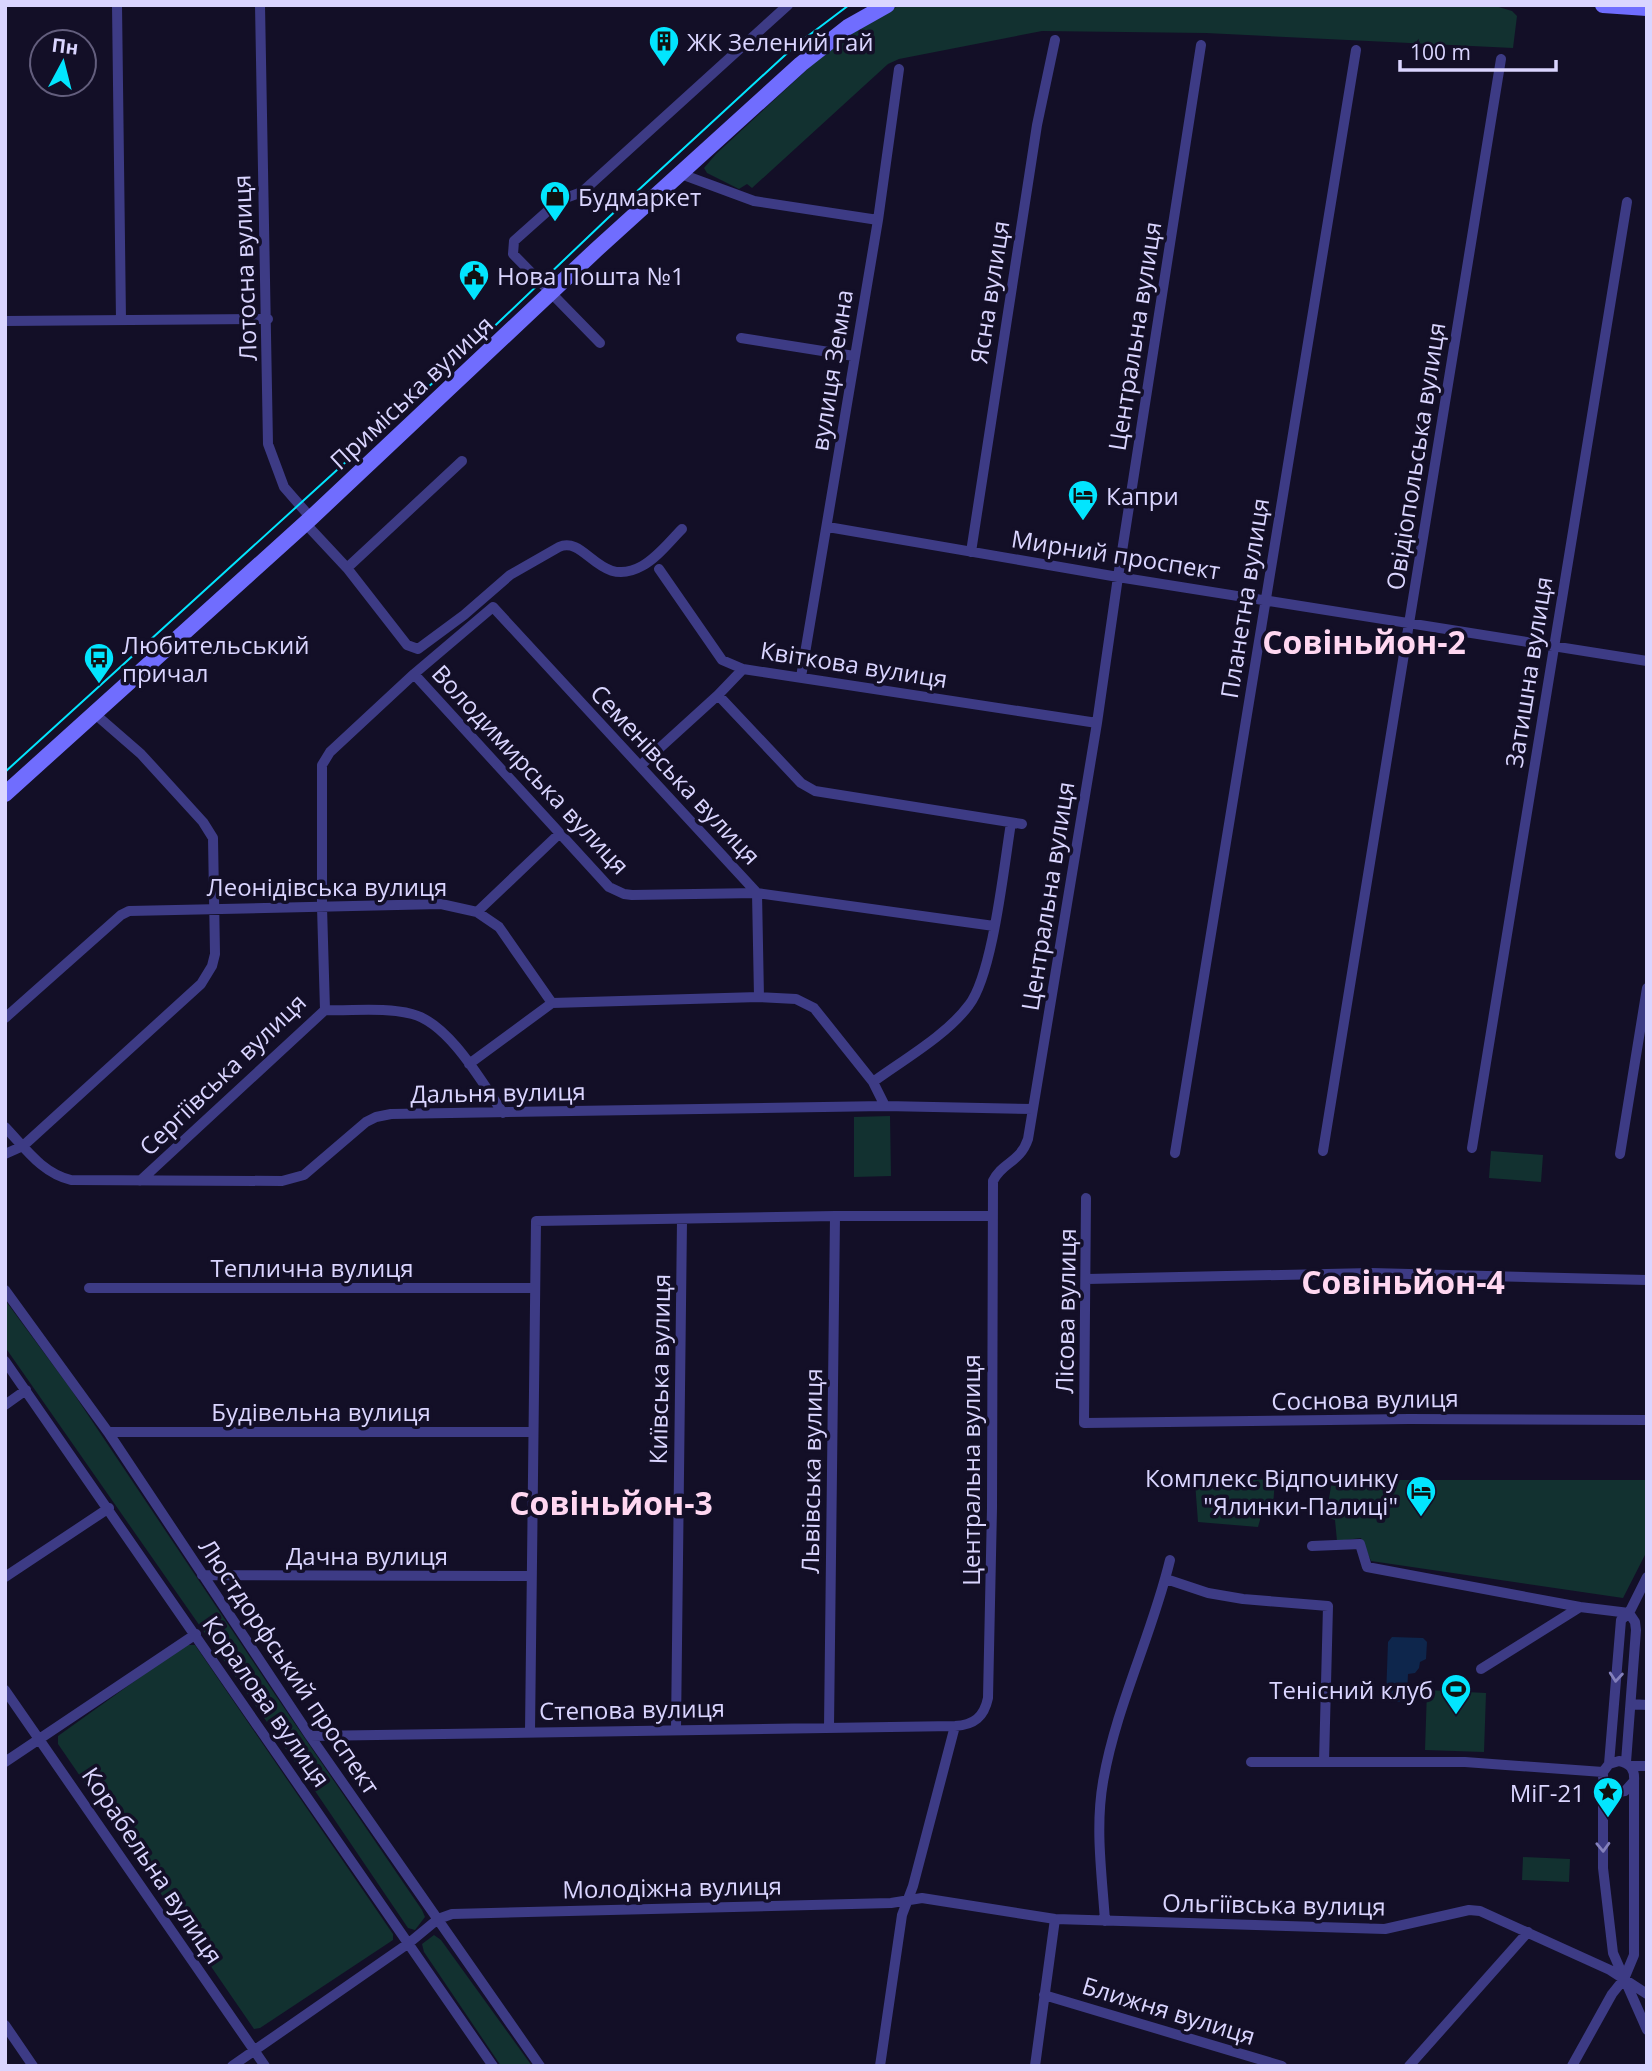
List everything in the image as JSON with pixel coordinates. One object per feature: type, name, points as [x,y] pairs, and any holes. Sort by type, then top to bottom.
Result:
[{"type":"street","points":[[117,5],[121,320]]},
{"type":"street","name":"Лотосна вулиця","points":[[260,5],[264,304],[268,319],[268,444],[284,486],[407,645],[418,649],[464,615],[510,575],[566,544],[573,545],[606,570],[624,572],[649,562],[682,529]]},
{"type":"street","points":[[600,343],[513,254],[514,242],[560,200],[582,192],[788,5]]},
{"type":"street","name":"Приміська вулиця","points":[[5,794],[308,520],[550,293],[824,44],[887,5]]},
{"type":"street","points":[[1603,5],[1640,7]]},
{"type":"street","name":"Ясна вулиця","points":[[971,552],[1037,125],[1055,40]]},
{"type":"street","name":"Центральна вулиця","points":[[955,1726],[965,1726],[981,1717],[988,1699],[992,1508],[993,1181],[996,1175],[1025,1150],[1033,1109],[1097,723],[1201,45]]},
{"type":"street","name":"Планетна вулиця","points":[[1175,1153],[1356,50]]},
{"type":"street","name":"Овідіопольська вулиця","points":[[1323,1151],[1501,59]]},
{"type":"street","name":"вулиця Земна","points":[[802,677],[899,69]]},
{"type":"street","points":[[681,174],[754,201],[877,220]]},
{"type":"street","name":"Затишна вулиця","points":[[1472,1148],[1627,202]]},
{"type":"street","points":[[5,321],[268,319]]},
{"type":"street","points":[[741,338],[854,356]]},
{"type":"street","points":[[347,568],[462,461]]},
{"type":"street","name":"Мирний проспект","points":[[828,527],[1118,577],[1647,661]]},
{"type":"street","points":[[659,569],[722,660],[743,668]]},
{"type":"street","name":"Сергіївська вулиця","points":[[140,1181],[325,1010],[321,907],[322,765],[330,752],[414,674],[493,607]]},
{"type":"street","name":"Семенівська вулиця","points":[[493,607],[757,893],[760,997]]},
{"type":"street","name":"Квіткова вулиця","points":[[640,765],[718,695],[743,668],[1097,723]]},
{"type":"street","name":"Володимирська вулиця","points":[[414,674],[609,887],[624,894],[757,893],[993,926]]},
{"type":"street","points":[[718,695],[801,783],[815,791],[1016,824],[984,976],[970,1005],[943,1031],[873,1082]]},
{"type":"street","points":[[5,1154],[23,1146],[201,984],[212,966],[215,954],[214,847],[209,830],[141,754],[95,714]]},
{"type":"street","points":[[477,912],[559,834]]},
{"type":"street","name":"Леонідівська вулиця","points":[[5,1018],[121,915],[138,909],[441,904],[477,912],[499,927],[552,1003]]},
{"type":"street","points":[[1620,1154],[1647,988]]},
{"type":"street","points":[[469,1064],[552,1003],[760,997],[796,999],[814,1007],[873,1082],[885,1106]]},
{"type":"street","points":[[325,1010],[416,1014],[440,1030],[469,1064],[503,1113]]},
{"type":"street","name":"Дальня вулиця","points":[[5,1127],[40,1165],[61,1178],[82,1182],[293,1179],[304,1174],[356,1127],[376,1117],[391,1114],[885,1106],[1033,1109]]},
{"type":"street","name":"Лісова вулиця","points":[[1084,1423],[1086,1198]]},
{"type":"street","name":"Львівська вулиця","points":[[829,1727],[835,1216]]},
{"type":"street","points":[[530,1732],[536,1221],[992,1216]]},
{"type":"street","name":"Київська вулиця","points":[[676,1729],[682,1220]]},
{"type":"street","points":[[1087,1279],[1371,1273],[1647,1280]]},
{"type":"street","name":"Теплична вулиця","points":[[89,1288],[535,1288]]},
{"type":"street","name":"Люстдорфський проспект","points":[[5,1290],[108,1432],[310,1736],[540,2066]]},
{"type":"street","name":"Коралова вулиця","points":[[5,1361],[493,2066]]},
{"type":"street","points":[[5,1405],[26,1390]]},
{"type":"street","name":"Соснова вулиця","points":[[1084,1423],[1409,1419],[1647,1420]]},
{"type":"street","name":"Будівельна вулиця","points":[[108,1432],[533,1432]]},
{"type":"street","points":[[5,1577],[108,1508]]},
{"type":"street","points":[[1312,1546],[1360,1544],[1367,1567],[1629,1614],[1636,1622],[1631,1704],[1614,1770],[1619,1792],[1632,1784]]},
{"type":"street","points":[[1105,1921],[1098,1827],[1103,1782],[1118,1725],[1170,1560]]},
{"type":"street","name":"Дачна вулиця","points":[[202,1575],[531,1577]]},
{"type":"street","points":[[1647,1577],[1629,1614],[1621,1620],[1614,1770],[1603,1868],[1612,1953],[1647,2030]]},
{"type":"street","points":[[1166,1579],[1208,1593],[1242,1599],[1328,1606],[1324,1762]]},
{"type":"street","points":[[1481,1669],[1580,1607]]},
{"type":"street","points":[[5,1762],[196,1634]]},
{"type":"street","name":"Корабельна вулиця","points":[[5,1690],[265,2066]]},
{"type":"street","points":[[1631,1704],[1647,1704]]},
{"type":"street","points":[[880,2066],[902,1915],[914,1886],[955,1726]]},
{"type":"street","name":"Степова вулиця","points":[[310,1736],[955,1726]]},
{"type":"street","points":[[1251,1762],[1465,1762],[1633,1770],[1634,1955],[1624,1979],[1612,1994],[1572,2066]]},
{"type":"street","points":[[1614,1770],[1647,1766]]},
{"type":"street","name":"Ольгіївська вулиця","points":[[908,1900],[922,1898],[1055,1919],[1385,1929],[1469,1910],[1480,1911],[1624,1979],[1647,1994]]},
{"type":"street","name":"Молодіжна вулиця","points":[[438,1919],[452,1914],[891,1903],[908,1900]]},
{"type":"street","points":[[232,2066],[409,1943],[438,1919]]},
{"type":"street","points":[[1035,2066],[1055,1919]]},
{"type":"street","points":[[1409,2066],[1528,1932]]},
{"type":"street","name":"Ближня вулиця","points":[[1044,1994],[1282,2066]]},
{"type":"street","points":[[5,2025],[33,2066]]},
{"type":"green space","points":[[901,5],[1492,5],[1512,11],[1517,16],[1513,48],[1206,33],[1042,31],[899,59],[888,64],[752,188],[747,184],[739,189],[707,173],[704,168],[716,154],[827,51],[878,15]]},
{"type":"green space","points":[[890,1116],[891,1176],[854,1177],[854,1117]]},
{"type":"green space","points":[[1491,1151],[1543,1155],[1541,1182],[1489,1178]]},
{"type":"green space","points":[[5,1300],[70,1388],[422,1910],[425,1917],[415,1930],[408,1928],[5,1347]]},
{"type":"green space","points":[[1275,1479],[1273,1507],[1264,1506],[1258,1527],[1198,1522],[1195,1482]]},
{"type":"green space","points":[[1332,1480],[1647,1480],[1647,1551],[1623,1598],[1371,1561],[1361,1538],[1337,1541],[1335,1520],[1326,1517]]},
{"type":"green space","points":[[185,1645],[195,1645],[393,1934],[393,1940],[260,2028],[254,2029],[58,1744],[58,1736]]},
{"type":"green space","name":"Тенісний клуб","points":[[1427,1690],[1486,1693],[1484,1752],[1425,1750]]},
{"type":"green space","points":[[1523,1857],[1570,1859],[1569,1882],[1522,1880]]},
{"type":"green space","points":[[434,1935],[441,1940],[532,2066],[501,2066],[424,1952],[422,1944]]},
{"type":"water","points":[[1392,1637],[1423,1638],[1427,1642],[1426,1659],[1420,1662],[1415,1673],[1408,1674],[1407,1697],[1404,1702],[1389,1701],[1386,1697],[1388,1642]]},
{"type":"tram line","points":[[5,772],[481,339],[796,45],[849,5]]},
{"type":"place","name":"ЖК Зелений гай","points":[[664,68]]},
{"type":"place","name":"Будмаркет","points":[[555,223]]},
{"type":"place","name":"Нова Пошта №1","points":[[474,302]]},
{"type":"place","name":"Капри","points":[[1083,522]]},
{"type":"place","name":"Любительський причал","points":[[99,685]]},
{"type":"place","name":"Комплекс Відпочинку \"Ялинки-Палиці\"","points":[[1421,1518]]},
{"type":"place","name":"Тенісний клуб","points":[[1456,1716]]},
{"type":"place","name":"МіГ-21","points":[[1608,1819]]},
{"type":"district","name":"Совіньйон-2","points":[[1364,641]]},
{"type":"district","name":"Совіньйон-4","points":[[1403,1281]]},
{"type":"district","name":"Совіньйон-3","points":[[611,1502]]}]
